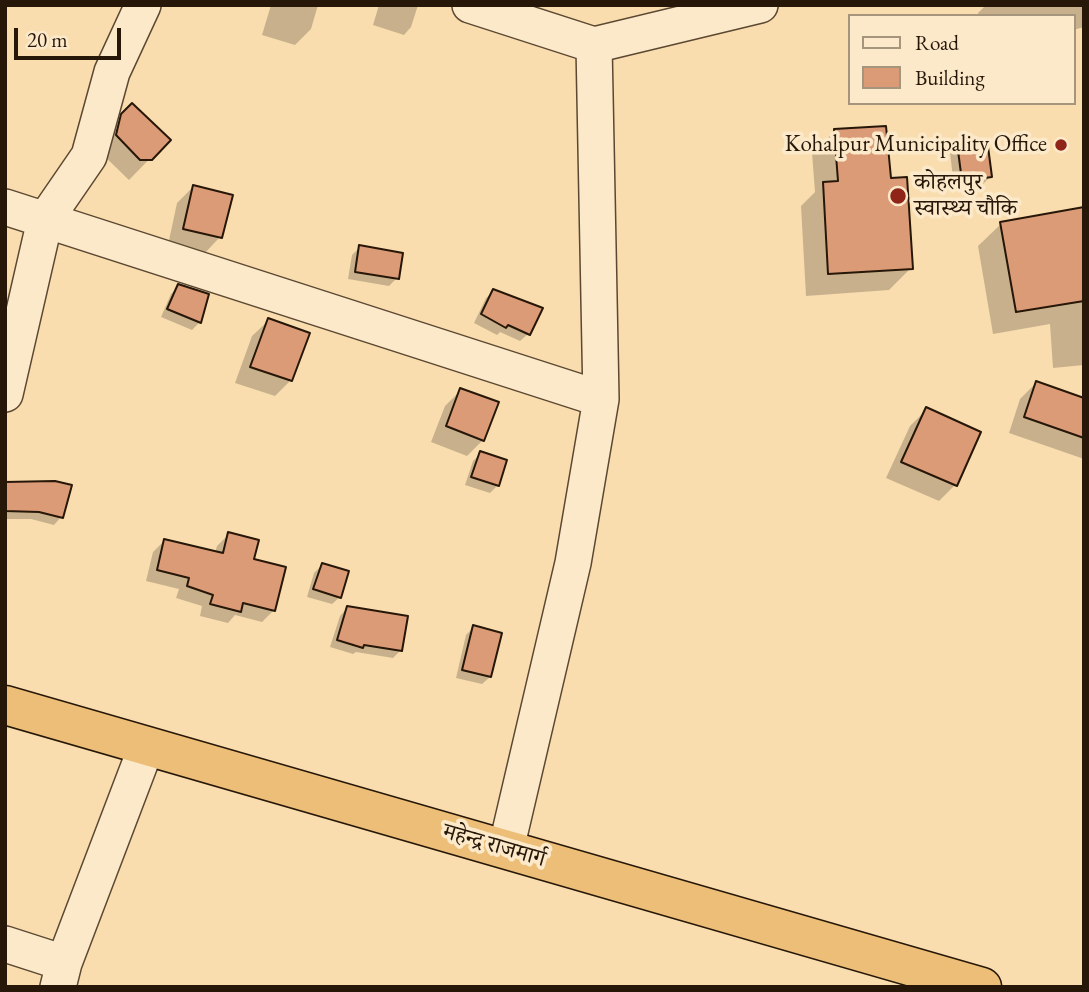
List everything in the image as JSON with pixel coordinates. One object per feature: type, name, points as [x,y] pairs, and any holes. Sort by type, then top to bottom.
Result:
[{"type":"highway","name":"महेन्द्र राजमार्ग","points":[[5,705],[982,987]]},
{"type":"street","points":[[5,394],[45,220],[89,156],[112,72],[143,5]]},
{"type":"street","points":[[470,5],[594,45],[760,5]]},
{"type":"street","points":[[506,849],[573,563],[601,399],[594,45]]},
{"type":"street","points":[[5,206],[601,399]]},
{"type":"street","points":[[5,944],[61,975],[147,745]]},
{"type":"building","points":[[132,103],[171,140],[152,160],[140,160],[116,135],[121,114]]},
{"type":"building","points":[[886,126],[891,178],[907,177],[913,269],[828,274],[823,182],[838,181],[834,129]]},
{"type":"building","points":[[987,139],[992,177],[962,181],[957,143]]},
{"type":"building","points":[[193,185],[233,195],[222,238],[183,229]]},
{"type":"building","points":[[1084,207],[1084,301],[1016,312],[1000,222]]},
{"type":"building","points":[[359,245],[403,253],[399,279],[355,272]]},
{"type":"building","points":[[178,284],[209,294],[201,323],[167,309]]},
{"type":"building","points":[[493,289],[543,308],[530,335],[508,325],[506,328],[481,314]]},
{"type":"building","points":[[268,318],[310,333],[292,381],[250,367]]},
{"type":"building","points":[[1036,381],[1084,398],[1084,438],[1024,417]]},
{"type":"building","points":[[460,388],[499,402],[484,441],[446,426]]},
{"type":"building","points":[[926,407],[981,432],[957,486],[901,462]]},
{"type":"building","points":[[480,451],[507,460],[499,486],[471,477]]},
{"type":"building","points":[[55,481],[72,485],[63,518],[39,512],[5,511],[5,482]]},
{"type":"building","points":[[228,532],[259,540],[254,559],[286,567],[275,611],[243,603],[241,612],[210,604],[213,595],[187,586],[189,578],[157,570],[164,539],[223,553]]},
{"type":"building","points":[[322,563],[349,571],[341,598],[313,589]]},
{"type":"building","points":[[347,606],[408,616],[402,651],[364,645],[363,648],[337,640]]},
{"type":"building","points":[[473,625],[502,633],[491,677],[462,670]]},
{"type":"place","name":"Kohalpur Municipality Office","points":[[1061,145]]},
{"type":"place","name":"कोहलपुर स्वास्थ्य चौकि","points":[[898,196]]}]
